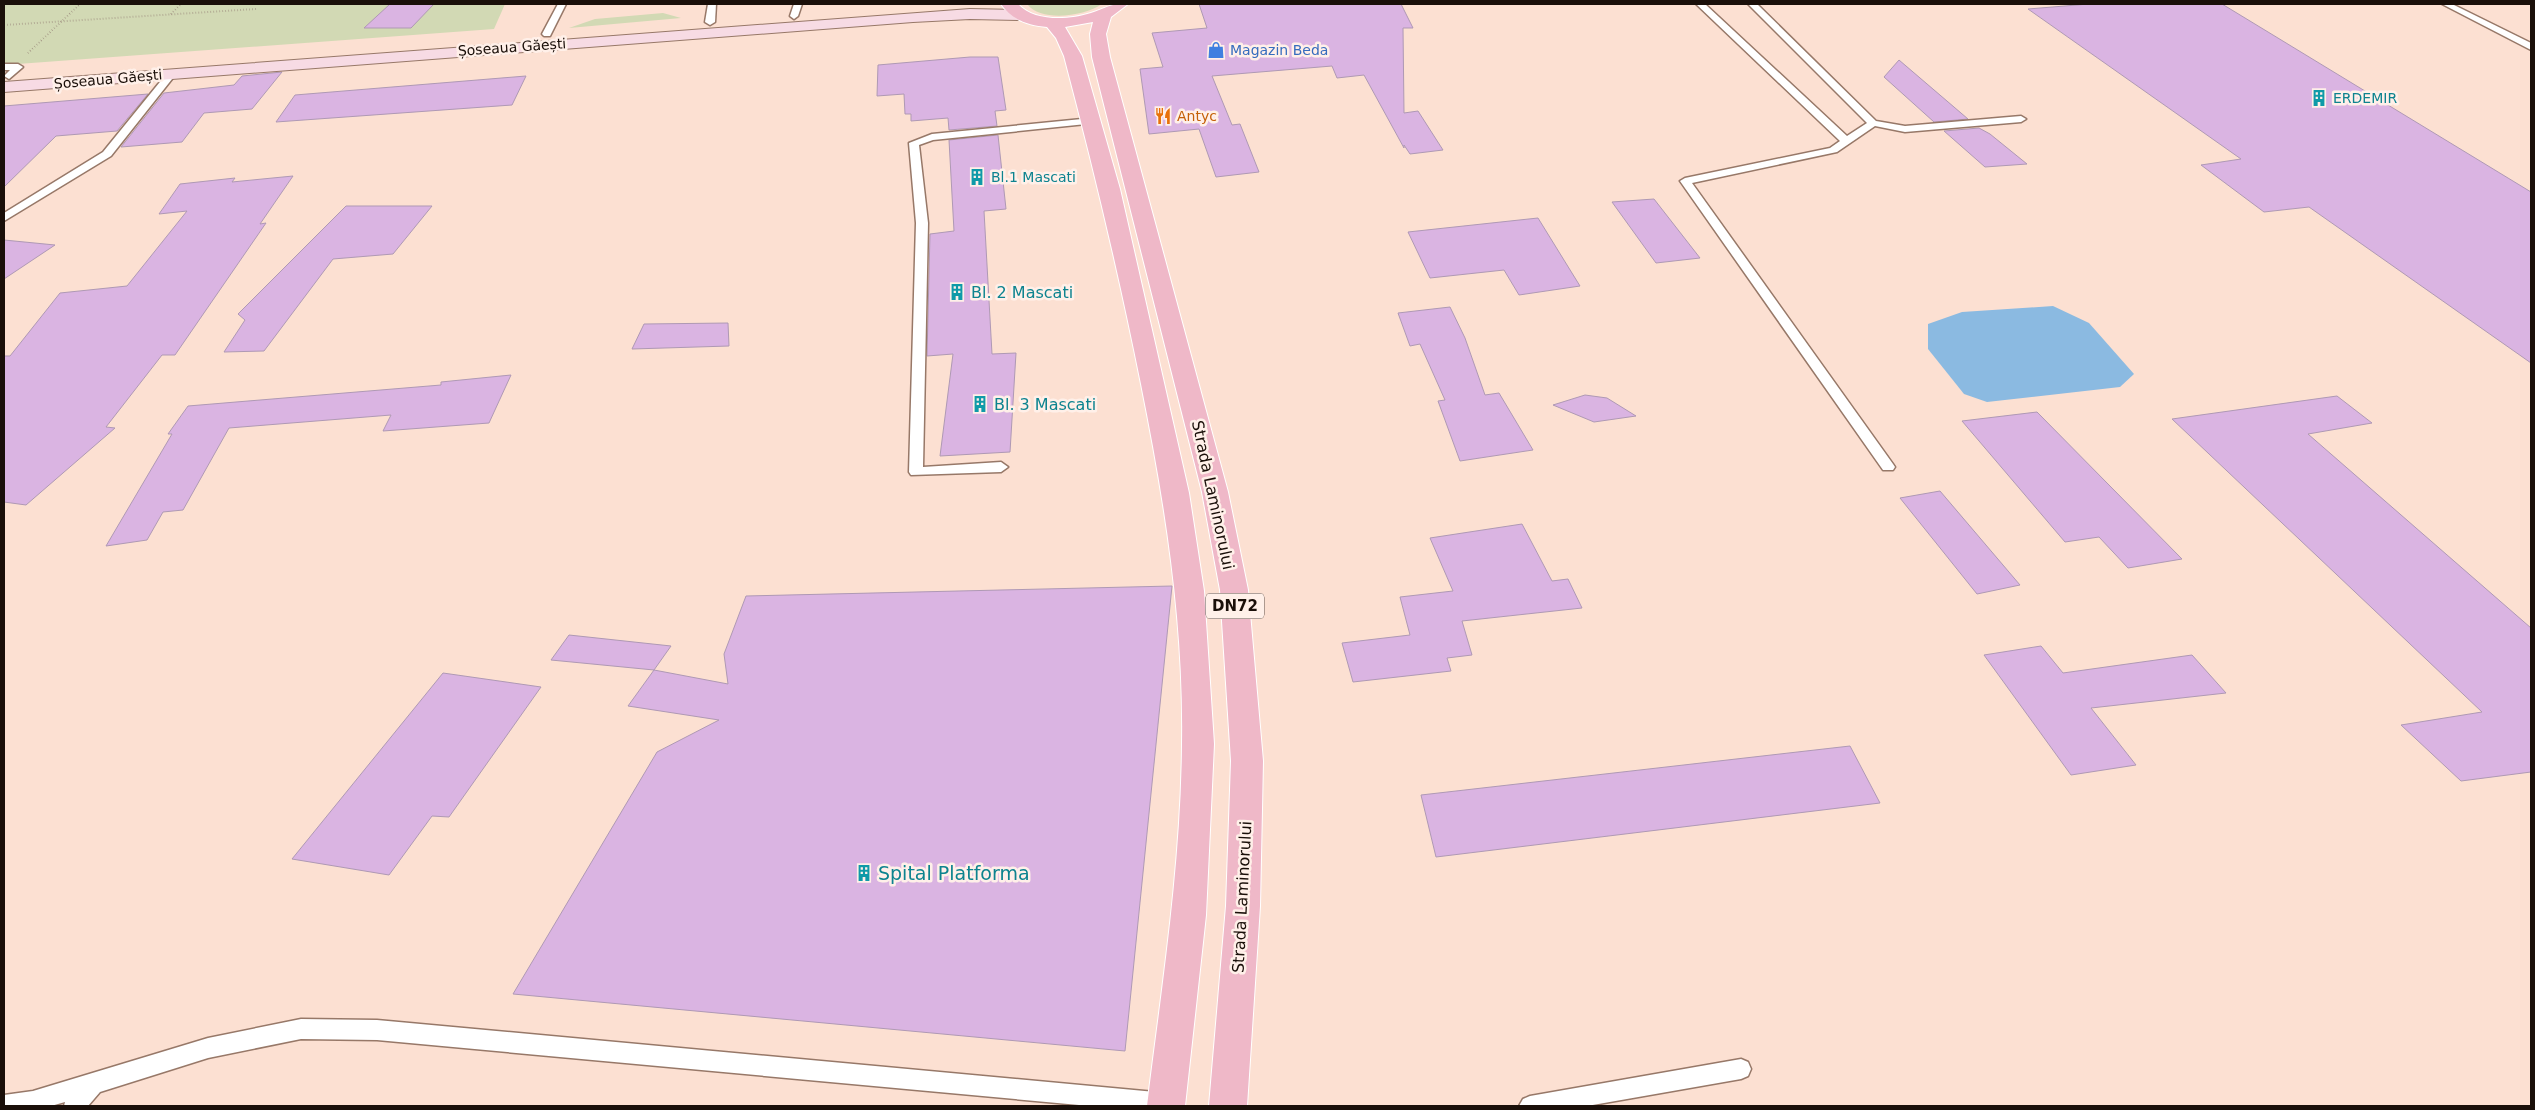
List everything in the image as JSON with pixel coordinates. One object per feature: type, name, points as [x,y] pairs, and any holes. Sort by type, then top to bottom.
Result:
[{"type":"main road","name":"Șoseaua Găești","points":[[709,27],[796,10],[940,4]]},
{"type":"main road","name":"DN72","points":[[1015,9],[1052,22],[1076,21],[1119,7]]},
{"type":"main road","name":"Strada Laminorului","points":[[1119,7],[1098,41],[1110,189],[1176,493],[1190,591],[1198,744],[1189,915],[1173,1105]]},
{"type":"main road","name":"Șoseaua Găești","points":[[6,76],[709,27],[970,14],[1015,9]]},
{"type":"main road","name":"Strada Laminorului","points":[[1052,22],[1064,37],[1105,120],[1215,492],[1234,590],[1246,761],[1243,906],[1228,1106]]},
{"type":"main road","name":"Șoseaua Găești","points":[[6,76],[171,74],[544,40]]},
{"type":"lane","points":[[544,40],[562,4]]},
{"type":"lane","points":[[709,27],[712,4]]},
{"type":"lane","points":[[1700,4],[1846,141]]},
{"type":"lane","points":[[1752,4],[1872,123],[1904,129],[2021,119]]},
{"type":"lane","points":[[2446,4],[2531,47]]},
{"type":"lane","points":[[4,218],[107,154],[171,74]]},
{"type":"lane","points":[[1001,467],[916,472],[922,222],[913,150],[914,143],[932,137],[1105,120]]},
{"type":"lane","points":[[1872,123],[1833,150],[1685,181],[1888,467]]},
{"type":"lane","points":[[4,1105],[33,1101],[208,1048],[301,1029],[358,1030],[1173,1105]]},
{"type":"lane","points":[[1530,1106],[1741,1069]]},
{"type":"lane","points":[[74,1106],[93,1084]]},
{"type":"path","points":[[6,76],[80,4]]},
{"type":"path","points":[[170,14],[181,4]]},
{"type":"path","points":[[4,25],[256,8]]},
{"type":"green space","points":[[4,4],[505,4],[494,29],[4,65]]},
{"type":"green space","points":[[1027,4],[1102,4],[1085,12],[1053,16],[1034,10]]},
{"type":"green space","points":[[663,13],[681,18],[569,28],[595,19]]},
{"type":"water","points":[[2053,306],[2089,323],[2134,374],[2120,387],[1987,402],[1964,394],[1928,349],[1928,324],[1962,312]]},
{"type":"building","points":[[390,4],[434,4],[411,28],[364,28]]},
{"type":"building","points":[[1199,4],[1401,4],[1413,28],[1403,28],[1404,113],[1418,111],[1443,150],[1410,154],[1404,145],[1404,148],[1364,75],[1337,78],[1332,66],[1212,76],[1232,125],[1240,124],[1259,172],[1216,177],[1199,129],[1149,134],[1140,69],[1163,67],[1152,33],[1207,28]]},
{"type":"building","points":[[2089,4],[2222,4],[2531,192],[2531,363],[2309,207],[2264,212],[2201,165],[2241,159],[2028,9]]},
{"type":"building","points":[[970,57],[998,57],[1006,110],[995,111],[997,126],[949,130],[948,118],[911,121],[911,114],[905,114],[904,94],[877,96],[878,65]]},
{"type":"building","points":[[1899,60],[1968,119],[1934,122],[1884,77]]},
{"type":"building","points":[[282,72],[252,109],[204,113],[182,142],[121,147],[164,93],[234,85],[242,76]]},
{"type":"building","points":[[526,76],[512,105],[276,122],[295,95]]},
{"type":"building","points":[[148,94],[117,131],[56,136],[4,187],[4,106]]},
{"type":"building","points":[[1979,128],[1990,134],[2027,164],[1985,167],[1944,131]]},
{"type":"building","points":[[998,135],[1006,209],[984,211],[992,354],[1016,353],[1010,452],[940,456],[953,354],[927,356],[930,234],[954,231],[949,140]]},
{"type":"building","points":[[293,176],[260,224],[266,223],[175,355],[162,355],[106,427],[115,428],[26,505],[4,502],[4,356],[10,356],[60,293],[127,286],[187,211],[159,214],[180,184],[235,178],[232,182]]},
{"type":"building","points":[[1654,199],[1700,258],[1656,263],[1612,202]]},
{"type":"building","points":[[346,206],[432,206],[393,254],[333,259],[264,351],[224,352],[245,320],[238,314]]},
{"type":"building","points":[[1538,218],[1580,286],[1519,295],[1504,270],[1430,278],[1408,232]]},
{"type":"building","points":[[4,240],[55,245],[4,279]]},
{"type":"building","points":[[1450,307],[1465,338],[1485,395],[1499,393],[1533,450],[1460,461],[1438,401],[1445,400],[1420,344],[1410,346],[1398,313]]},
{"type":"building","points":[[728,323],[729,346],[632,349],[644,324]]},
{"type":"building","points":[[511,375],[489,423],[383,431],[391,415],[229,428],[183,510],[163,512],[147,540],[106,546],[172,434],[168,434],[188,406],[441,385],[441,382]]},
{"type":"building","points":[[1585,395],[1607,398],[1636,416],[1594,422],[1553,405]]},
{"type":"building","points":[[2337,396],[2372,423],[2308,434],[2531,628],[2531,772],[2461,781],[2401,725],[2482,712],[2172,419]]},
{"type":"building","points":[[2037,412],[2182,559],[2128,568],[2099,537],[2065,542],[1962,421]]},
{"type":"building","points":[[1940,491],[2020,585],[1977,594],[1900,498]]},
{"type":"building","points":[[1522,524],[1552,581],[1568,579],[1582,608],[1462,621],[1472,655],[1447,658],[1451,671],[1353,682],[1342,643],[1410,635],[1400,597],[1453,591],[1430,538]]},
{"type":"building","name":"Spital Platforma","points":[[1172,586],[1125,1051],[513,994],[657,752],[719,720],[628,706],[654,670],[728,684],[724,654],[746,596]]},
{"type":"building","points":[[569,635],[671,646],[654,670],[551,660]]},
{"type":"building","points":[[2041,646],[2063,673],[2192,655],[2226,693],[2091,708],[2136,765],[2071,775],[1984,655]]},
{"type":"building","points":[[443,673],[541,687],[449,817],[432,816],[389,875],[292,859]]},
{"type":"building","points":[[1850,746],[1880,803],[1436,857],[1421,795]]},
{"type":"place","name":"Magazin Beda","points":[[1216,50]]},
{"type":"place","name":"ERDEMIR","points":[[2319,98]]},
{"type":"place","name":"Antyc","points":[[1163,116]]},
{"type":"place","name":"Bl.1 Mascati","points":[[977,177]]},
{"type":"place","name":"Bl. 2 Mascati","points":[[957,292]]},
{"type":"place","name":"Bl. 3 Mascati","points":[[980,404]]},
{"type":"place","name":"Spital Platforma","points":[[864,873]]}]
